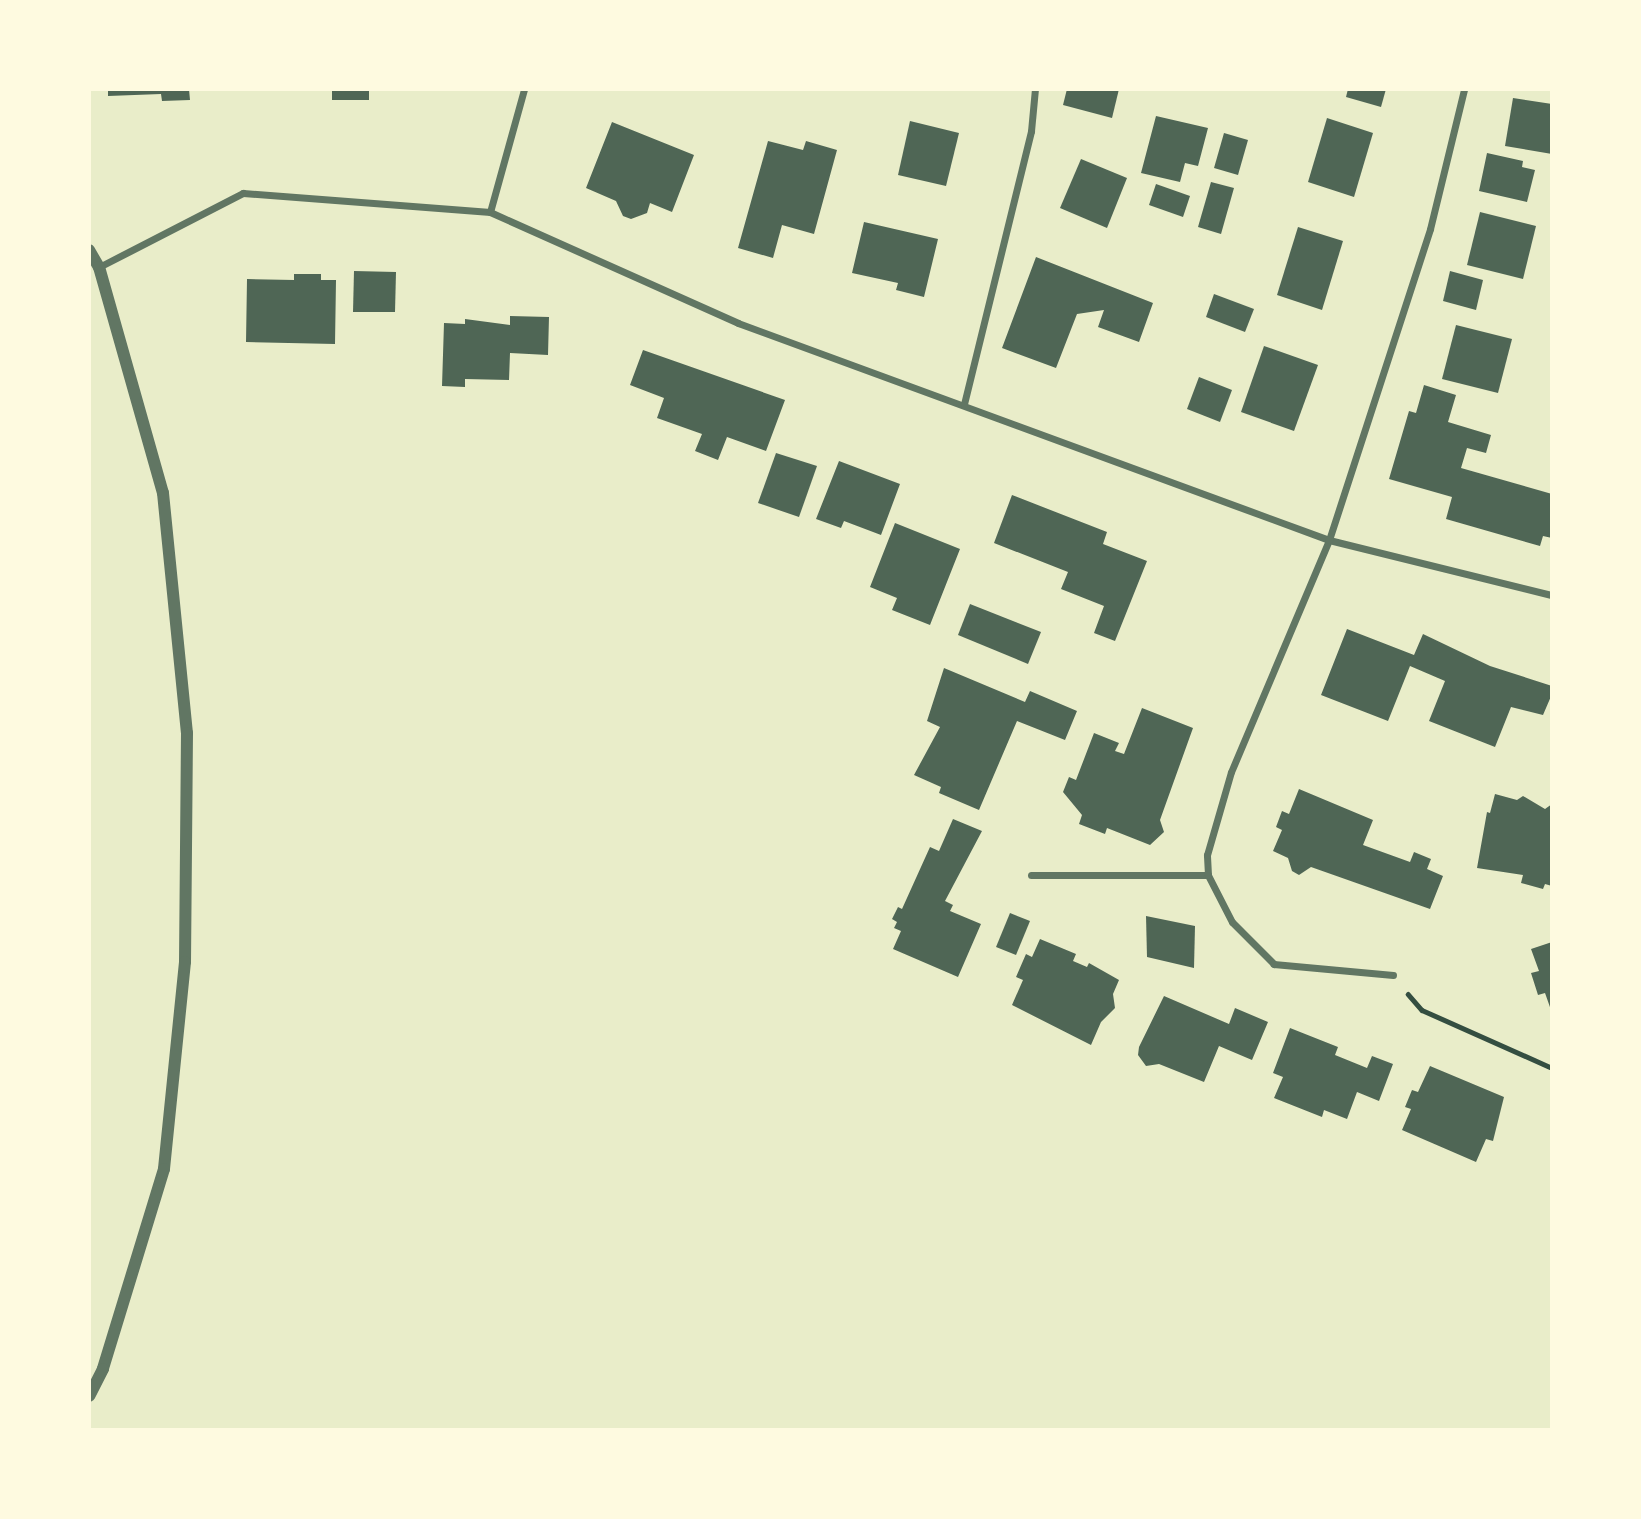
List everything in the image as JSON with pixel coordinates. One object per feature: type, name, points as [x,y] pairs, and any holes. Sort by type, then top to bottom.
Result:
[{"type":"street","points":[[490,212],[524,89]]},
{"type":"street","points":[[964,404],[1031,131],[1035,89]]},
{"type":"street","points":[[1393,975],[1274,964],[1232,922],[1208,875],[1207,855],[1231,772],[1329,540],[1430,229],[1464,89]]},
{"type":"street","points":[[99,267],[243,193],[490,212],[738,323],[1329,540],[1552,595]]},
{"type":"street","points":[[89,250],[99,267],[163,493],[187,733],[185,962],[164,1169],[103,1369],[89,1396]]},
{"type":"street","points":[[1031,874],[1208,875]]},
{"type":"path","points":[[1393,975],[1422,1010],[1552,1068]]},
{"type":"building","points":[[108,89],[189,89],[190,100],[162,101],[161,94],[108,96]]},
{"type":"building","points":[[332,89],[369,89],[369,100],[332,100]]},
{"type":"building","points":[[1067,89],[1119,89],[1112,118],[1063,105]]},
{"type":"building","points":[[1348,89],[1386,89],[1381,107],[1346,97]]},
{"type":"building","points":[[1513,98],[1552,104],[1552,154],[1505,146]]},
{"type":"building","points":[[1156,116],[1208,128],[1198,166],[1185,163],[1180,182],[1141,173]]},
{"type":"building","points":[[1327,118],[1373,133],[1354,197],[1308,182]]},
{"type":"building","points":[[910,121],[959,133],[946,186],[898,175]]},
{"type":"building","points":[[612,122],[694,155],[672,212],[650,203],[647,213],[631,219],[623,216],[616,201],[586,188]]},
{"type":"building","points":[[1224,133],[1248,140],[1238,175],[1214,168]]},
{"type":"building","points":[[768,141],[803,150],[806,141],[837,150],[814,234],[782,225],[773,258],[738,248]]},
{"type":"building","points":[[1487,153],[1523,161],[1522,167],[1535,170],[1527,202],[1479,191]]},
{"type":"building","points":[[1081,159],[1127,178],[1107,228],[1060,208]]},
{"type":"building","points":[[1211,182],[1234,188],[1221,234],[1198,227]]},
{"type":"building","points":[[1156,184],[1190,196],[1183,217],[1149,205]]},
{"type":"building","points":[[1480,212],[1536,226],[1523,279],[1467,265]]},
{"type":"building","points":[[864,222],[938,239],[924,297],[896,290],[898,283],[852,273]]},
{"type":"building","points":[[1298,227],[1343,241],[1322,310],[1277,295]]},
{"type":"building","points":[[1036,257],[1153,303],[1139,342],[1098,327],[1104,310],[1077,314],[1056,368],[1002,348]]},
{"type":"building","points":[[354,271],[396,272],[395,312],[353,312]]},
{"type":"building","points":[[1450,271],[1483,280],[1476,310],[1443,301]]},
{"type":"building","points":[[294,274],[321,274],[321,280],[336,280],[335,344],[246,342],[247,279],[294,280]]},
{"type":"building","points":[[1214,294],[1254,309],[1245,332],[1206,317]]},
{"type":"building","points":[[510,316],[549,317],[548,355],[510,353],[509,380],[465,379],[465,387],[442,386],[444,323],[465,324],[465,319],[510,325]]},
{"type":"building","points":[[1456,325],[1512,339],[1498,393],[1442,379]]},
{"type":"building","points":[[1264,346],[1318,365],[1294,431],[1241,412]]},
{"type":"building","points":[[643,350],[785,400],[766,451],[727,437],[718,460],[695,451],[702,434],[657,418],[664,398],[630,385]]},
{"type":"building","points":[[1199,377],[1232,390],[1220,422],[1187,409]]},
{"type":"building","points":[[1424,385],[1456,395],[1448,422],[1491,435],[1486,453],[1467,448],[1461,468],[1552,494],[1552,538],[1543,536],[1540,546],[1446,519],[1452,497],[1389,479],[1409,411],[1416,413]]},
{"type":"building","points":[[776,453],[817,466],[799,517],[758,503]]},
{"type":"building","points":[[839,461],[900,484],[881,535],[844,521],[841,528],[816,519]]},
{"type":"building","points":[[1012,495],[1107,532],[1103,544],[1147,561],[1115,641],[1094,633],[1104,606],[1061,589],[1068,572],[994,543]]},
{"type":"building","points":[[895,523],[960,549],[930,625],[892,610],[897,598],[870,587]]},
{"type":"building","points":[[970,604],[1041,632],[1028,664],[958,635]]},
{"type":"building","points":[[1347,629],[1414,655],[1423,634],[1490,666],[1552,686],[1552,694],[1543,715],[1511,707],[1495,747],[1429,721],[1445,681],[1410,666],[1388,721],[1321,695]]},
{"type":"building","points":[[944,668],[1025,702],[1030,691],[1077,711],[1065,740],[1017,721],[979,810],[939,793],[941,787],[914,775],[940,727],[927,721]]},
{"type":"building","points":[[1142,708],[1193,728],[1160,820],[1164,832],[1150,845],[1107,828],[1105,834],[1079,824],[1082,815],[1063,792],[1069,777],[1076,780],[1094,733],[1119,743],[1115,751],[1124,754]]},
{"type":"building","points":[[1299,789],[1373,820],[1363,845],[1410,862],[1414,852],[1431,859],[1427,869],[1443,876],[1430,909],[1311,867],[1299,875],[1292,871],[1288,858],[1273,851],[1282,830],[1276,827],[1282,811],[1289,814]]},
{"type":"building","points":[[1495,794],[1517,800],[1523,796],[1545,809],[1552,804],[1552,886],[1545,884],[1543,889],[1521,883],[1523,875],[1477,868],[1487,812],[1490,813]]},
{"type":"building","points":[[953,819],[982,831],[945,901],[953,905],[950,911],[981,924],[958,977],[893,949],[901,931],[894,928],[897,922],[892,919],[898,907],[902,909],[930,847],[939,851]]},
{"type":"building","points":[[1010,913],[1030,921],[1016,955],[996,947]]},
{"type":"building","points":[[1146,916],[1195,926],[1194,968],[1147,957]]},
{"type":"building","points":[[1040,939],[1076,954],[1073,961],[1087,967],[1089,963],[1119,980],[1113,994],[1115,1008],[1101,1022],[1091,1045],[1012,1005],[1023,980],[1016,977],[1026,954],[1032,957]]},
{"type":"building","points":[[1552,942],[1551,1010],[1545,993],[1538,995],[1531,973],[1539,971],[1531,949]]},
{"type":"building","points":[[1164,996],[1229,1024],[1235,1008],[1268,1022],[1252,1060],[1219,1046],[1204,1082],[1159,1064],[1146,1066],[1138,1055],[1139,1047]]},
{"type":"building","points":[[1290,1028],[1338,1047],[1335,1055],[1367,1068],[1372,1056],[1393,1064],[1379,1101],[1357,1092],[1347,1119],[1324,1110],[1322,1117],[1274,1098],[1283,1077],[1273,1073]]},
{"type":"building","points":[[1430,1066],[1504,1097],[1493,1141],[1486,1139],[1476,1162],[1402,1130],[1411,1109],[1405,1107],[1412,1090],[1418,1092]]}]
